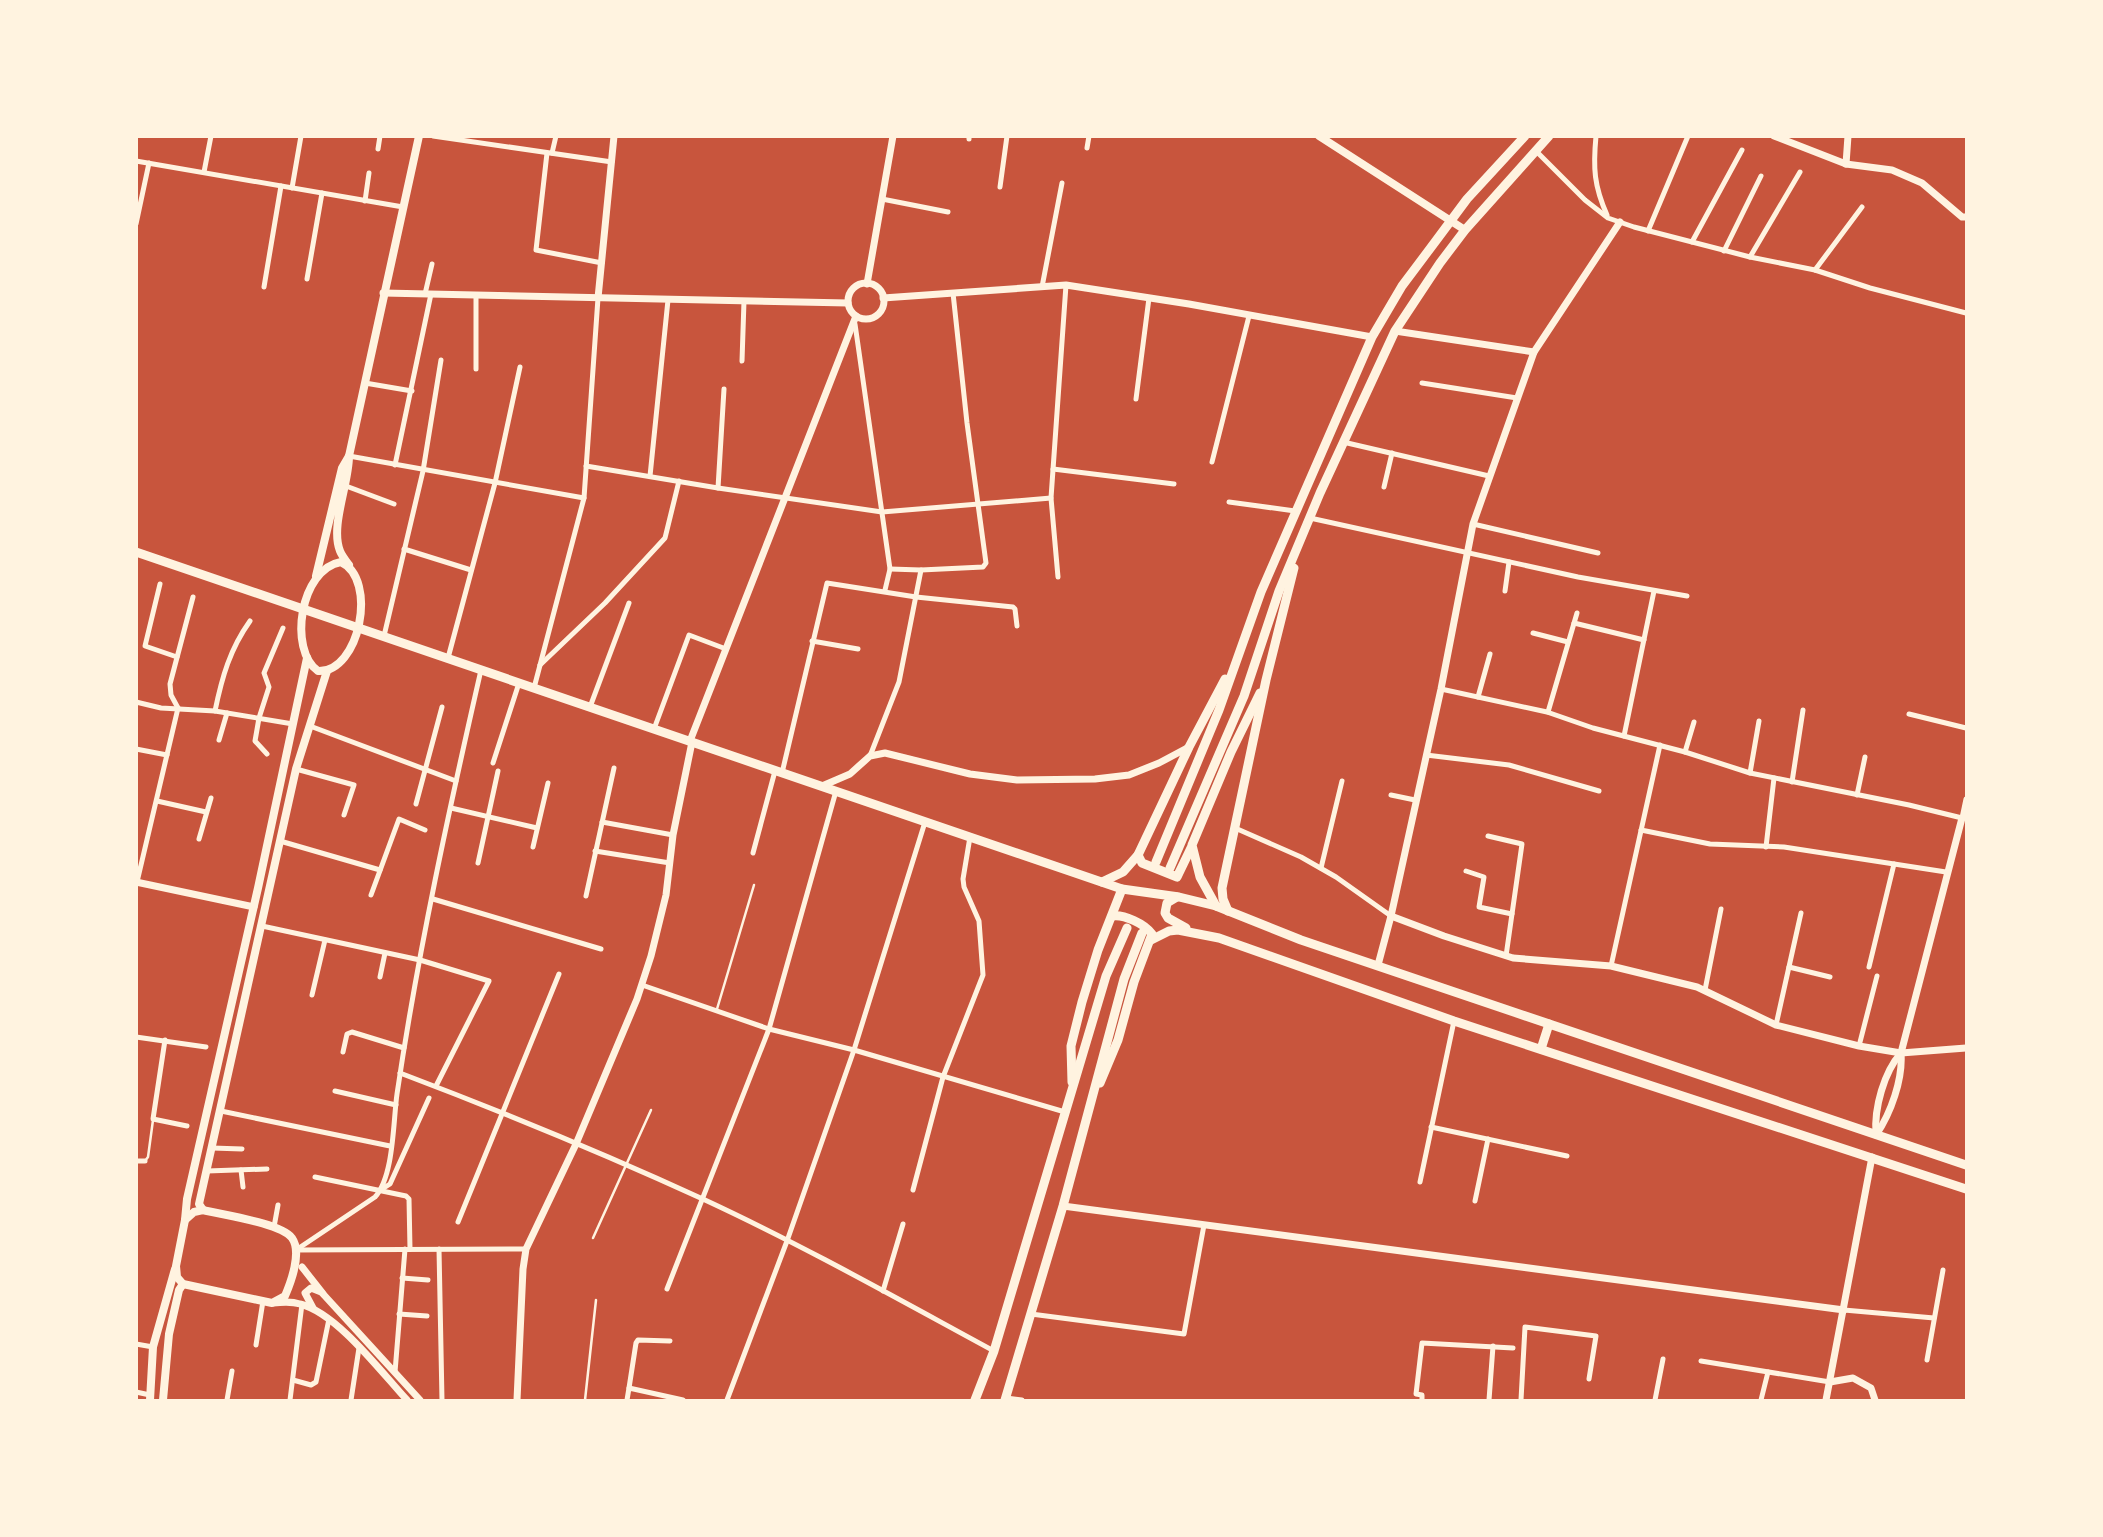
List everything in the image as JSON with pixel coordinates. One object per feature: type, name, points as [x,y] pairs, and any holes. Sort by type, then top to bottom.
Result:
[{"type":"main road","points":[[307,659],[315,669],[327,671],[335,668],[346,656],[358,628],[360,586],[357,576],[339,550],[337,533],[349,456],[419,136]]},
{"type":"main road","points":[[1319,136],[1465,230]]},
{"type":"main road","points":[[1156,862],[1219,710],[1261,592],[1372,337],[1402,286],[1452,220],[1525,136]]},
{"type":"main road","points":[[1170,868],[1244,696],[1279,591],[1343,442],[1395,331],[1465,230],[1549,136]]},
{"type":"main road","points":[[150,1398],[153,1347],[176,1266],[186,1220],[187,1199],[307,659],[302,633],[303,609],[316,576],[342,468],[349,456]]},
{"type":"main road","points":[[1228,911],[1222,888],[1266,680],[1302,537]]},
{"type":"main road","points":[[136,552],[1122,889],[1179,897],[1216,906],[1301,940],[1966,1165]]},
{"type":"main road","points":[[316,576],[334,563],[349,565]]},
{"type":"main road","points":[[1102,882],[1122,872],[1138,855],[1213,699],[1234,666]]},
{"type":"main road","points":[[203,1210],[200,1204],[296,769],[327,671]]},
{"type":"main road","points":[[1138,855],[1142,863],[1177,877],[1231,752],[1266,680]]},
{"type":"main road","points":[[1192,845],[1200,877],[1216,906]]},
{"type":"main road","points":[[1072,1089],[1071,1046],[1091,969],[1122,889]]},
{"type":"main road","points":[[1179,897],[1167,903],[1165,914],[1178,924],[1201,934],[1454,1021],[1966,1189]]},
{"type":"main road","points":[[1092,1097],[1114,1051],[1134,982],[1151,940],[1151,930],[1123,916],[1112,916]]},
{"type":"main road","points":[[975,1401],[994,1351],[1107,976],[1127,929]]},
{"type":"main road","points":[[1151,940],[1169,930],[1201,934]]},
{"type":"main road","points":[[1006,1399],[1063,1206],[1124,979],[1142,933]]},
{"type":"main road","points":[[227,1023],[240,1026]]},
{"type":"main road","points":[[1541,1049],[1549,1024]]},
{"type":"main road","points":[[176,1266],[177,1277],[183,1284],[268,1302],[285,1296],[296,1256],[291,1237],[274,1227],[203,1210],[194,1212],[186,1220]]},
{"type":"main road","points":[[163,1401],[169,1334],[179,1290],[183,1284]]},
{"type":"street","points":[[204,172],[211,136]]},
{"type":"street","points":[[292,188],[301,136]]},
{"type":"street","points":[[378,149],[380,136]]},
{"type":"street","points":[[433,136],[473,139],[612,162]]},
{"type":"street","points":[[556,136],[549,153],[536,250],[601,263]]},
{"type":"street","points":[[534,688],[584,498],[598,298],[614,136]]},
{"type":"street","points":[[867,284],[893,136]]},
{"type":"street","points":[[1000,187],[1007,136]]},
{"type":"street","points":[[1087,148],[1089,136]]},
{"type":"street","points":[[1596,136],[1593,173],[1608,218]]},
{"type":"street","points":[[1648,231],[1688,136]]},
{"type":"street","points":[[1774,136],[1846,164],[1892,170],[1922,183],[1962,217],[1966,217]]},
{"type":"street","points":[[1846,164],[1848,136]]},
{"type":"street","points":[[1692,242],[1742,150]]},
{"type":"street","points":[[1536,151],[1585,200],[1608,218],[1750,257],[1815,270],[1870,288],[1966,313]]},
{"type":"street","points":[[136,161],[403,207]]},
{"type":"street","points":[[136,224],[149,163]]},
{"type":"street","points":[[1750,257],[1800,172]]},
{"type":"street","points":[[365,201],[369,173]]},
{"type":"street","points":[[1724,250],[1762,176]]},
{"type":"street","points":[[1042,286],[1062,183]]},
{"type":"street","points":[[264,287],[281,186]]},
{"type":"street","points":[[307,279],[322,193]]},
{"type":"street","points":[[882,200],[948,212]]},
{"type":"street","points":[[1815,270],[1862,208]]},
{"type":"street","points":[[1378,965],[1441,689],[1472,524],[1534,352],[1619,222]]},
{"type":"street","points":[[395,465],[412,391],[432,264]]},
{"type":"street","points":[[855,319],[878,315],[884,304],[878,288],[867,284],[853,289],[848,303],[855,319],[890,569],[885,590]]},
{"type":"street","points":[[1058,577],[1051,498],[1066,285]]},
{"type":"street","points":[[883,298],[1066,285],[1372,337]]},
{"type":"street","points":[[383,293],[848,303]]},
{"type":"street","points":[[890,569],[920,570],[985,565],[980,504],[967,422],[953,293]]},
{"type":"street","points":[[476,295],[476,369]]},
{"type":"street","points":[[1136,399],[1149,298]]},
{"type":"street","points":[[650,476],[668,299]]},
{"type":"street","points":[[742,361],[744,301]]},
{"type":"street","points":[[1212,462],[1248,316]]},
{"type":"street","points":[[517,1401],[526,1249],[576,1144],[642,985],[660,925],[673,835],[691,742],[855,319]]},
{"type":"street","points":[[1395,331],[1534,352]]},
{"type":"street","points":[[384,636],[423,471],[441,360]]},
{"type":"street","points":[[448,658],[495,483],[520,367]]},
{"type":"street","points":[[365,383],[412,391]]},
{"type":"street","points":[[1422,383],[1517,398]]},
{"type":"street","points":[[718,488],[724,389]]},
{"type":"street","points":[[1343,442],[1489,476]]},
{"type":"street","points":[[1384,487],[1392,453]]},
{"type":"street","points":[[349,456],[584,498]]},
{"type":"street","points":[[586,466],[882,512],[1051,498]]},
{"type":"street","points":[[1053,469],[1174,484]]},
{"type":"street","points":[[540,665],[605,603],[665,538],[679,481]]},
{"type":"street","points":[[346,486],[394,504]]},
{"type":"street","points":[[1229,502],[1295,511]]},
{"type":"street","points":[[1310,518],[1467,554],[1687,596]]},
{"type":"street","points":[[1472,524],[1598,553]]},
{"type":"street","points":[[404,549],[471,570]]},
{"type":"street","points":[[1505,591],[1509,562]]},
{"type":"street","points":[[822,786],[850,774],[870,756],[898,682],[920,570]]},
{"type":"street","points":[[753,853],[779,772],[824,586],[830,582],[916,597],[1013,607],[1017,626]]},
{"type":"street","points":[[160,584],[145,646],[177,657]]},
{"type":"street","points":[[1624,736],[1654,590]]},
{"type":"street","points":[[193,597],[170,684],[178,708],[137,882],[254,907]]},
{"type":"street","points":[[590,707],[629,603]]},
{"type":"street","points":[[1548,712],[1577,613]]},
{"type":"street","points":[[215,711],[227,662],[236,641],[250,621]]},
{"type":"street","points":[[1574,623],[1644,640]]},
{"type":"street","points":[[267,754],[255,741],[269,687],[264,673],[283,628]]},
{"type":"street","points":[[1534,633],[1568,642]]},
{"type":"street","points":[[654,729],[689,635],[726,649]]},
{"type":"street","points":[[812,641],[858,649]]},
{"type":"street","points":[[1478,697],[1490,654]]},
{"type":"street","points":[[382,1189],[420,960],[481,670]]},
{"type":"street","points":[[493,763],[519,682]]},
{"type":"street","points":[[1441,689],[1548,712],[1750,773],[1962,818]]},
{"type":"street","points":[[136,702],[161,708],[215,711],[293,724]]},
{"type":"street","points":[[416,804],[442,706]]},
{"type":"street","points":[[1792,782],[1803,710]]},
{"type":"street","points":[[219,740],[228,713]]},
{"type":"street","points":[[1909,714],[1966,728]]},
{"type":"street","points":[[1750,773],[1759,721]]},
{"type":"street","points":[[1685,752],[1694,722]]},
{"type":"street","points":[[310,726],[456,781]]},
{"type":"street","points":[[1611,966],[1660,745]]},
{"type":"street","points":[[870,756],[885,753],[970,774],[1017,780],[1096,779],[1129,775],[1189,747]]},
{"type":"street","points":[[136,749],[167,755]]},
{"type":"street","points":[[1426,755],[1509,765],[1599,791]]},
{"type":"street","points":[[1857,795],[1865,757]]},
{"type":"street","points":[[586,895],[614,768]]},
{"type":"street","points":[[296,769],[355,785],[344,815]]},
{"type":"street","points":[[478,863],[498,771]]},
{"type":"street","points":[[1766,846],[1774,778]]},
{"type":"street","points":[[1321,869],[1342,781]]},
{"type":"street","points":[[533,847],[548,783]]},
{"type":"street","points":[[667,1289],[769,1029],[836,791]]},
{"type":"street","points":[[1391,795],[1415,800]]},
{"type":"street","points":[[199,839],[211,797]]},
{"type":"street","points":[[1876,1135],[1886,1120],[1902,1065],[1901,1053],[1966,799]]},
{"type":"street","points":[[157,801],[206,812]]},
{"type":"street","points":[[451,808],[537,828]]},
{"type":"street","points":[[370,895],[399,819],[425,830]]},
{"type":"street","points":[[602,821],[673,835]]},
{"type":"street","points":[[727,1401],[787,1241],[853,1050],[925,822]]},
{"type":"street","points":[[1235,828],[1321,869],[1391,916],[1507,956],[1611,966],[1705,990],[1776,1025],[1859,1046],[1901,1053],[1966,1048]]},
{"type":"street","points":[[1641,830],[1710,844],[1766,846],[1946,872]]},
{"type":"street","points":[[1488,836],[1522,844],[1507,956]]},
{"type":"street","points":[[913,1190],[943,1077],[984,968],[979,921],[964,887],[970,837]]},
{"type":"street","points":[[280,841],[380,870]]},
{"type":"street","points":[[595,851],[670,863]]},
{"type":"street","points":[[1869,967],[1894,864]]},
{"type":"street","points":[[1466,871],[1484,877],[1479,906],[1512,914]]},
{"type":"street","points":[[433,898],[601,949]]},
{"type":"street","points":[[1705,990],[1721,909]]},
{"type":"street","points":[[1776,1025],[1801,913]]},
{"type":"street","points":[[262,926],[420,960],[489,981],[436,1086]]},
{"type":"street","points":[[312,995],[325,940]]},
{"type":"street","points":[[380,977],[386,953]]},
{"type":"street","points":[[1789,967],[1830,977]]},
{"type":"street","points":[[458,1222],[559,974]]},
{"type":"street","points":[[1859,1046],[1877,975]]},
{"type":"street","points":[[642,985],[769,1029],[853,1050],[1065,1112]]},
{"type":"street","points":[[1420,1182],[1454,1021]]},
{"type":"street","points":[[342,1052],[347,1034],[352,1032],[404,1048]]},
{"type":"street","points":[[136,1037],[206,1047]]},
{"type":"street","points":[[165,1040],[153,1119],[187,1126]]},
{"type":"street","points":[[400,1073],[503,1113],[703,1199],[994,1351]]},
{"type":"street","points":[[335,1090],[396,1105]]},
{"type":"street","points":[[296,1256],[390,1184],[429,1098]]},
{"type":"street","points":[[221,1111],[390,1146]]},
{"type":"street","points":[[1431,1126],[1567,1156]]},
{"type":"street","points":[[1475,1201],[1488,1139]]},
{"type":"street","points":[[212,1148],[242,1149]]},
{"type":"street","points":[[1826,1401],[1872,1157]]},
{"type":"street","points":[[136,1161],[145,1161]]},
{"type":"street","points":[[207,1171],[267,1169]]},
{"type":"street","points":[[241,1170],[243,1187]]},
{"type":"street","points":[[315,1177],[382,1189],[403,1194],[409,1199],[395,1372]]},
{"type":"street","points":[[274,1227],[278,1205]]},
{"type":"street","points":[[1063,1206],[1844,1310],[1934,1318]]},
{"type":"street","points":[[883,1291],[903,1224]]},
{"type":"street","points":[[1031,1314],[1184,1334],[1204,1224]]},
{"type":"street","points":[[296,1256],[407,1249],[526,1249]]},
{"type":"street","points":[[439,1249],[442,1401]]},
{"type":"street","points":[[302,1267],[420,1401]]},
{"type":"street","points":[[1927,1360],[1943,1270]]},
{"type":"street","points":[[402,1278],[428,1280]]},
{"type":"street","points":[[314,1309],[306,1297],[307,1289],[314,1288],[324,1295]]},
{"type":"street","points":[[256,1345],[268,1302],[302,1304],[329,1318],[407,1401]]},
{"type":"street","points":[[290,1401],[302,1304]]},
{"type":"street","points":[[400,1314],[427,1316]]},
{"type":"street","points":[[293,1380],[311,1385],[316,1381],[329,1318]]},
{"type":"street","points":[[1521,1401],[1525,1327],[1597,1336],[1589,1379]]},
{"type":"street","points":[[627,1401],[638,1340],[670,1341]]},
{"type":"street","points":[[1422,1401],[1423,1395],[1416,1394],[1422,1343],[1513,1348]]},
{"type":"street","points":[[136,1344],[153,1347]]},
{"type":"street","points":[[1489,1401],[1493,1346]]},
{"type":"street","points":[[351,1401],[359,1348]]},
{"type":"street","points":[[1655,1401],[1663,1359]]},
{"type":"street","points":[[1700,1361],[1830,1382],[1853,1378],[1871,1388],[1875,1401]]},
{"type":"street","points":[[228,1401],[232,1371]]},
{"type":"street","points":[[1761,1401],[1768,1372]]},
{"type":"street","points":[[629,1388],[683,1401]]},
{"type":"street","points":[[136,1392],[150,1398]]},
{"type":"street","points":[[1006,1399],[1021,1401]]},
{"type":"lane","points":[[716,1012],[754,885]]},
{"type":"lane","points":[[593,1238],[651,1110]]},
{"type":"lane","points":[[145,1161],[148,1157],[153,1119]]},
{"type":"lane","points":[[585,1401],[596,1300]]}]
